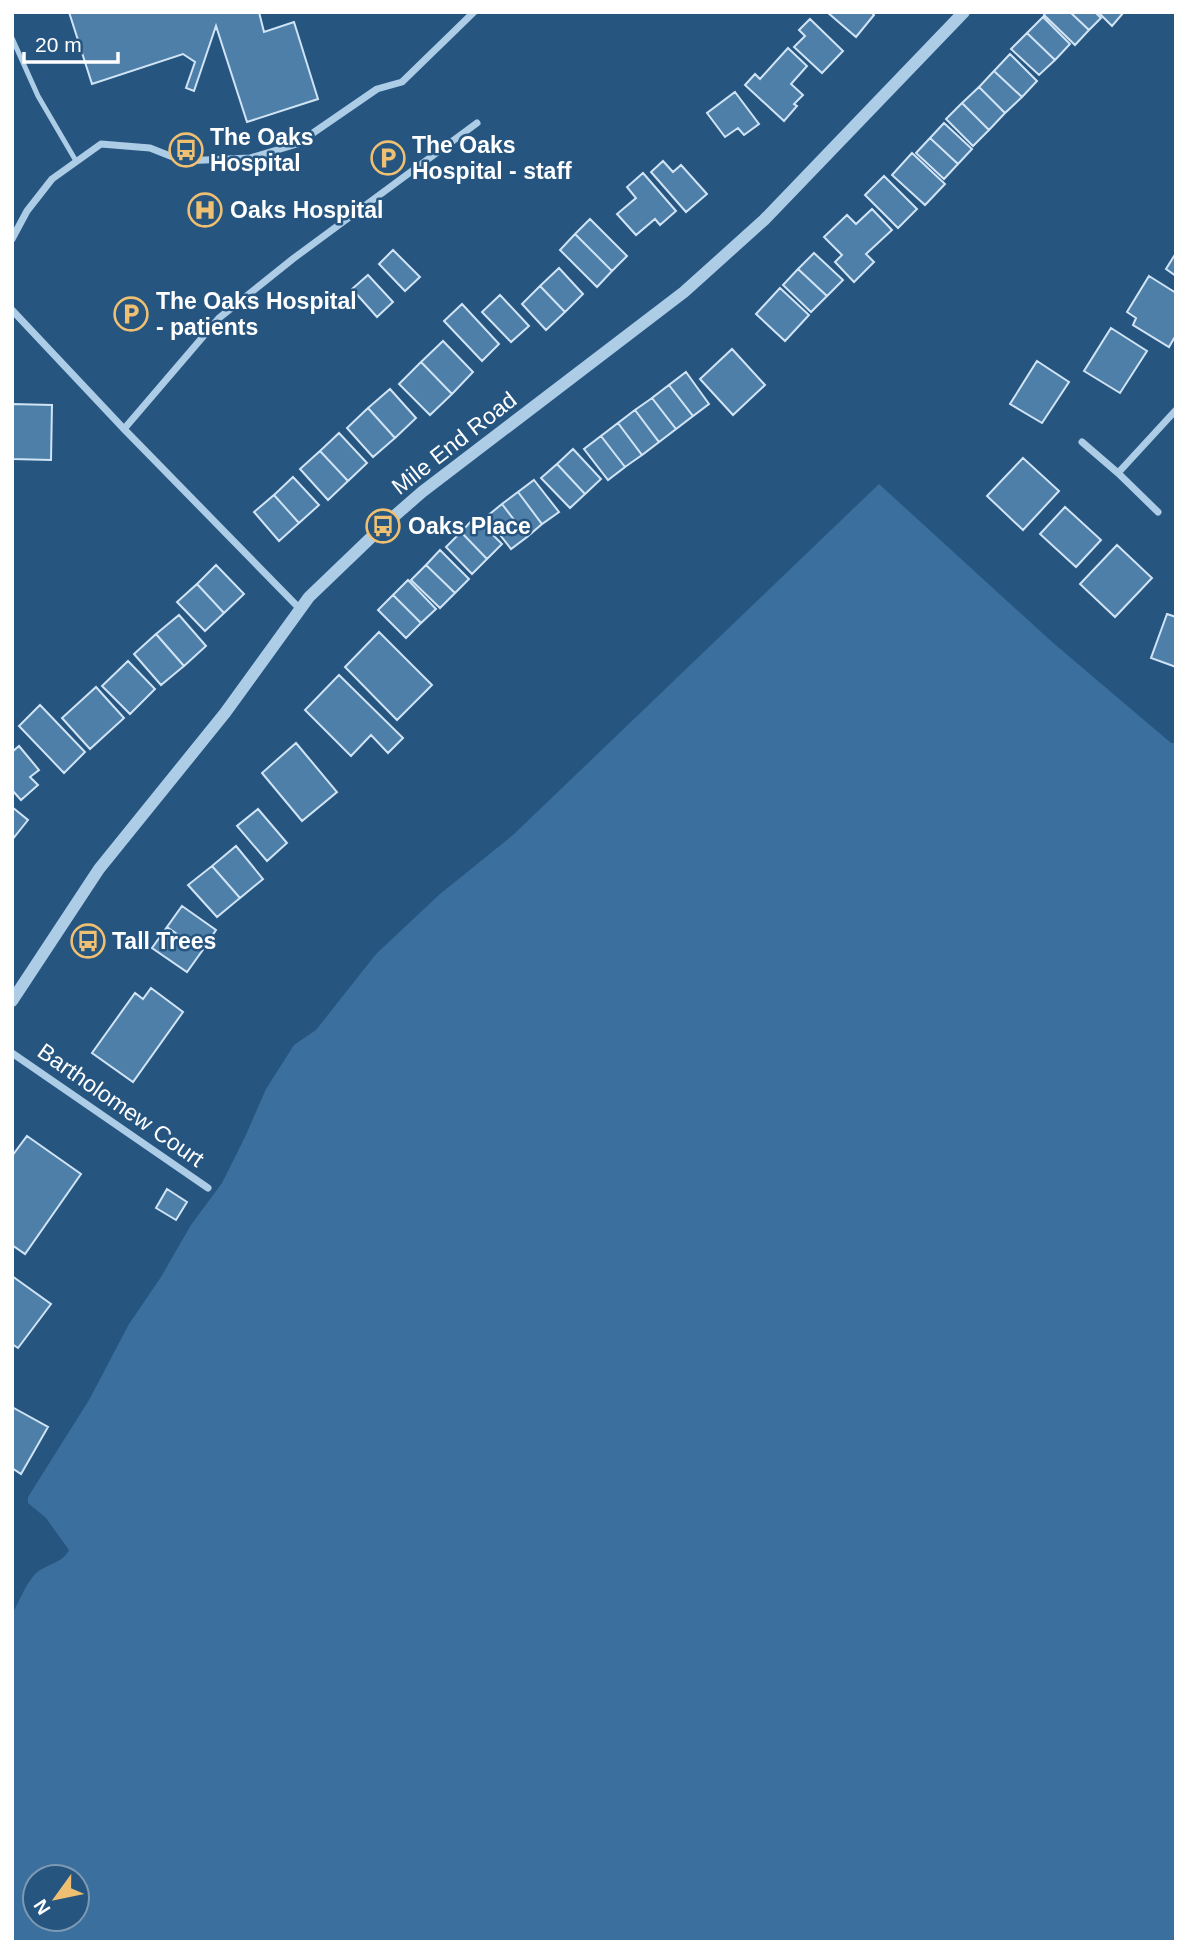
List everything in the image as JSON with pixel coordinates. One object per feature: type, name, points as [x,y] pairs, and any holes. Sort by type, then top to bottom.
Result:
[{"type":"street","points":[[12,239],[27,211],[52,179],[101,144],[150,148],[183,161],[250,158],[297,144],[377,89],[402,82],[474,12]]},
{"type":"street","name":"Mile End Road","points":[[12,1001],[99,869],[225,713],[309,597],[422,492],[694,283],[764,220],[964,12]]},
{"type":"street","points":[[124,429],[219,318],[294,258],[477,123]]},
{"type":"street","points":[[12,310],[300,609]]},
{"type":"street","points":[[1118,473],[1176,410]]},
{"type":"street","points":[[1082,442],[1158,512]]},
{"type":"street","name":"Bartholomew Court","points":[[12,1054],[208,1188]]},
{"type":"lane","points":[[12,38],[38,96],[76,161]]},
{"type":"shaded area","points":[[879,484],[1051,641],[1171,743],[1176,743],[1176,1942],[12,1942],[12,1614],[32,1577],[63,1558],[69,1550],[46,1518],[28,1503],[28,1497],[89,1400],[129,1324],[161,1277],[191,1225],[222,1183],[266,1089],[294,1045],[316,1030],[376,954],[440,894],[513,835]]},
{"type":"building","points":[[69,12],[259,12],[264,32],[294,22],[318,99],[247,122],[216,26],[194,91],[186,88],[195,62],[183,54],[92,84]]},
{"type":"building","points":[[827,12],[871,12],[874,15],[856,37]]},
{"type":"building","points":[[1046,12],[1070,12],[1089,30],[1075,45],[1044,15]]},
{"type":"building","points":[[1070,12],[1095,12],[1101,18],[1089,30]]},
{"type":"building","points":[[1098,12],[1124,12],[1112,26]]},
{"type":"building","points":[[1043,17],[1070,44],[1055,60],[1027,33]]},
{"type":"building","points":[[810,19],[843,51],[822,73],[794,47],[805,36],[799,30]]},
{"type":"building","points":[[1027,33],[1055,60],[1039,75],[1011,49]]},
{"type":"building","points":[[788,48],[807,66],[791,84],[803,95],[784,121],[745,85],[755,74],[760,79]]},
{"type":"building","points":[[1010,54],[1037,81],[1022,97],[994,71]]},
{"type":"building","points":[[994,71],[1022,97],[1005,113],[979,87]]},
{"type":"building","points":[[979,87],[1005,113],[989,130],[962,103]]},
{"type":"building","points":[[735,92],[759,124],[744,135],[738,128],[725,137],[707,113]]},
{"type":"building","points":[[962,103],[989,130],[973,146],[946,119]]},
{"type":"building","points":[[944,123],[972,149],[958,164],[930,138]]},
{"type":"building","points":[[930,138],[958,164],[944,179],[916,153]]},
{"type":"building","points":[[912,153],[945,184],[925,205],[892,175]]},
{"type":"building","points":[[663,161],[673,172],[681,165],[707,194],[686,212],[651,172]]},
{"type":"building","points":[[643,173],[676,211],[660,225],[655,219],[636,235],[617,214],[636,198],[627,187]]},
{"type":"building","points":[[884,176],[917,209],[898,228],[865,195]]},
{"type":"building","points":[[872,209],[892,230],[866,254],[874,262],[854,282],[835,262],[842,255],[824,237],[847,215],[856,224]]},
{"type":"building","points":[[590,219],[627,256],[612,271],[575,234]]},
{"type":"building","points":[[575,234],[612,271],[597,287],[560,250]]},
{"type":"building","points":[[393,250],[420,277],[405,291],[379,264]]},
{"type":"building","points":[[814,253],[843,280],[827,296],[798,269]]},
{"type":"building","points":[[1176,253],[1176,276],[1166,269]]},
{"type":"building","points":[[559,268],[583,294],[565,312],[540,286]]},
{"type":"building","points":[[798,269],[827,296],[811,312],[783,285]]},
{"type":"building","points":[[368,275],[393,302],[377,317],[352,289]]},
{"type":"building","points":[[1149,276],[1176,293],[1176,335],[1169,347],[1133,325],[1136,318],[1127,312]]},
{"type":"building","points":[[540,286],[565,312],[546,330],[522,304]]},
{"type":"building","points":[[780,288],[809,315],[785,341],[756,314]]},
{"type":"building","points":[[500,295],[529,326],[511,342],[482,312]]},
{"type":"building","points":[[462,304],[499,344],[482,361],[444,321]]},
{"type":"building","points":[[1111,328],[1147,351],[1120,393],[1084,371]]},
{"type":"building","points":[[443,341],[473,372],[452,394],[421,362]]},
{"type":"building","points":[[732,349],[765,385],[733,415],[700,379]]},
{"type":"building","points":[[1037,361],[1069,382],[1042,423],[1010,404]]},
{"type":"building","points":[[421,362],[452,394],[430,415],[399,384]]},
{"type":"building","points":[[686,372],[709,404],[693,416],[669,385]]},
{"type":"building","points":[[669,385],[693,416],[676,429],[652,398]]},
{"type":"building","points":[[390,389],[416,418],[395,438],[368,408]]},
{"type":"building","points":[[652,398],[676,429],[659,442],[635,410]]},
{"type":"building","points":[[12,404],[52,405],[51,460],[12,459]]},
{"type":"building","points":[[368,408],[395,438],[373,457],[347,428]]},
{"type":"building","points":[[635,410],[659,442],[642,455],[618,423]]},
{"type":"building","points":[[618,423],[642,455],[625,467],[601,436]]},
{"type":"building","points":[[339,433],[367,463],[348,481],[320,451]]},
{"type":"building","points":[[601,436],[625,467],[608,480],[584,449]]},
{"type":"building","points":[[573,449],[601,479],[585,494],[557,464]]},
{"type":"building","points":[[320,451],[348,481],[328,500],[300,469]]},
{"type":"building","points":[[1023,458],[1059,491],[1023,530],[987,496]]},
{"type":"building","points":[[557,464],[585,494],[570,508],[541,478]]},
{"type":"building","points":[[293,477],[319,505],[299,523],[274,495]]},
{"type":"building","points":[[534,480],[559,512],[542,524],[518,492]]},
{"type":"building","points":[[518,492],[542,524],[527,537],[502,504]]},
{"type":"building","points":[[274,495],[299,523],[279,541],[254,512]]},
{"type":"building","points":[[502,504],[527,537],[511,549],[486,517]]},
{"type":"building","points":[[1065,507],[1101,540],[1076,567],[1040,534]]},
{"type":"building","points":[[475,517],[502,544],[487,559],[461,532]]},
{"type":"building","points":[[461,532],[487,559],[472,574],[446,547]]},
{"type":"building","points":[[1117,545],[1152,578],[1115,617],[1080,584]]},
{"type":"building","points":[[440,550],[469,579],[455,593],[426,565]]},
{"type":"building","points":[[216,565],[244,594],[224,613],[197,584]]},
{"type":"building","points":[[426,565],[455,593],[440,608],[411,580]]},
{"type":"building","points":[[408,580],[436,609],[421,623],[393,595]]},
{"type":"building","points":[[197,584],[224,613],[205,631],[177,602]]},
{"type":"building","points":[[393,595],[421,623],[406,638],[378,610]]},
{"type":"building","points":[[1167,614],[1176,617],[1176,667],[1151,658]]},
{"type":"building","points":[[179,615],[206,646],[184,666],[156,634]]},
{"type":"building","points":[[379,632],[432,685],[397,720],[345,667]]},
{"type":"building","points":[[156,634],[184,666],[161,685],[134,654]]},
{"type":"building","points":[[128,661],[155,689],[130,714],[102,686]]},
{"type":"building","points":[[339,675],[403,738],[388,753],[371,735],[351,756],[305,710]]},
{"type":"building","points":[[96,687],[124,718],[90,749],[62,718]]},
{"type":"building","points":[[40,705],[85,752],[64,773],[19,726]]},
{"type":"building","points":[[296,743],[337,792],[302,821],[262,773]]},
{"type":"building","points":[[19,746],[39,770],[30,777],[38,785],[21,800],[12,790],[12,752]]},
{"type":"building","points":[[12,807],[28,820],[12,840]]},
{"type":"building","points":[[258,809],[287,843],[267,861],[237,826]]},
{"type":"building","points":[[236,846],[263,879],[240,898],[212,866]]},
{"type":"building","points":[[212,866],[240,898],[217,917],[188,885]]},
{"type":"building","points":[[182,906],[216,930],[202,951],[167,927]]},
{"type":"building","points":[[167,927],[202,951],[187,972],[152,948]]},
{"type":"building","points":[[151,988],[183,1012],[133,1082],[92,1053],[135,993],[143,999]]},
{"type":"building","points":[[27,1136],[81,1174],[25,1254],[12,1245],[12,1156]]},
{"type":"building","points":[[167,1189],[187,1202],[176,1220],[156,1208]]},
{"type":"building","points":[[12,1276],[51,1304],[18,1348],[12,1344]]},
{"type":"building","points":[[12,1407],[48,1427],[21,1474],[12,1468]]},
{"type":"place","name":"The Oaks Hospital","points":[[186,150]]},
{"type":"place","name":"The Oaks Hospital - staff","points":[[388,158]]},
{"type":"place","name":"Oaks Hospital","points":[[205,210]]},
{"type":"place","name":"The Oaks Hospital - patients","points":[[131,314]]},
{"type":"place","name":"Oaks Place","points":[[383,526]]},
{"type":"place","name":"Tall Trees","points":[[88,941]]}]
